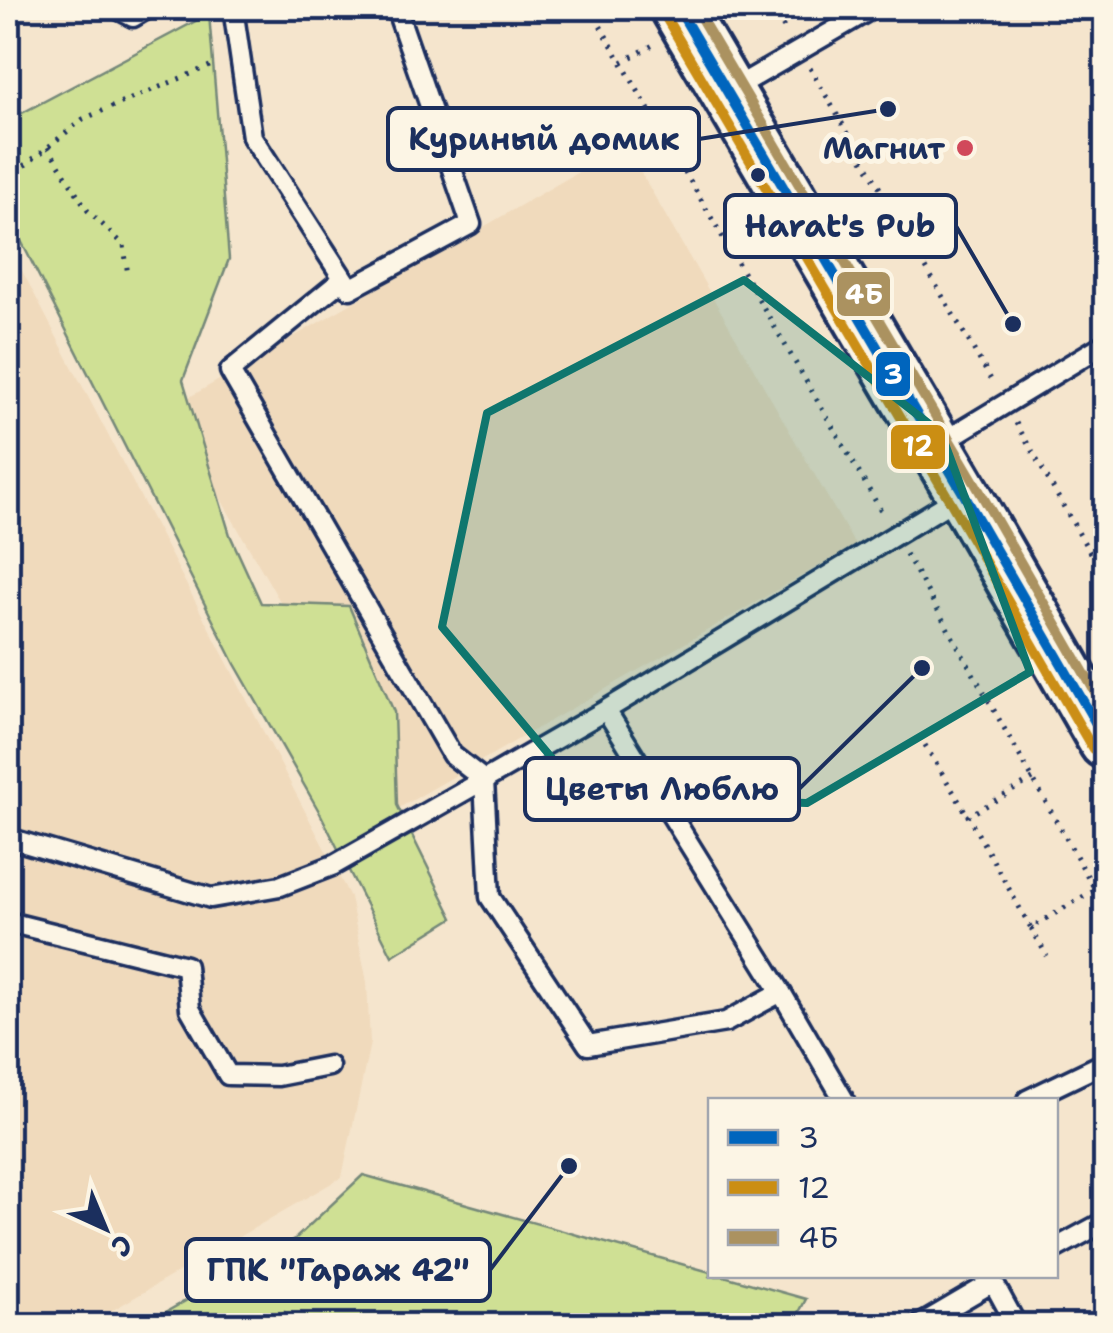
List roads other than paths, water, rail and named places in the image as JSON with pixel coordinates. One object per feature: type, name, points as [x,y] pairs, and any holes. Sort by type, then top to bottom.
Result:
[{"type":"main road","points":[[678,8],[1106,742]]},
{"type":"lane","points":[[116,8],[133,17],[148,8]]},
{"type":"lane","points":[[233,8],[252,137],[350,289],[471,224],[396,8]]},
{"type":"lane","points":[[728,92],[872,8]]},
{"type":"lane","points":[[343,279],[230,370],[452,755],[484,780],[490,896],[588,1045],[726,1022],[781,992]]},
{"type":"lane","points":[[936,446],[1106,343]]},
{"type":"lane","points":[[8,838],[211,898],[280,886],[334,865],[606,710],[964,493]]},
{"type":"lane","points":[[606,710],[843,1098]]},
{"type":"lane","points":[[8,922],[186,966],[190,1009],[228,1075],[278,1076],[329,1066]]},
{"type":"lane","points":[[1031,1098],[1106,1062]]},
{"type":"lane","points":[[1058,1247],[1106,1221]]},
{"type":"lane","points":[[918,1326],[996,1278],[1017,1326]]},
{"type":"place","name":"Куриный домик","points":[[888,109]]},
{"type":"place","name":"Магнит","points":[[965,148]]},
{"type":"place","name":"Harat's Pub","points":[[1013,324]]},
{"type":"place","name":"Цветы Люблю","points":[[922,668]]},
{"type":"place","name":"ГПК \"Гараж 42\"","points":[[569,1166]]}]
